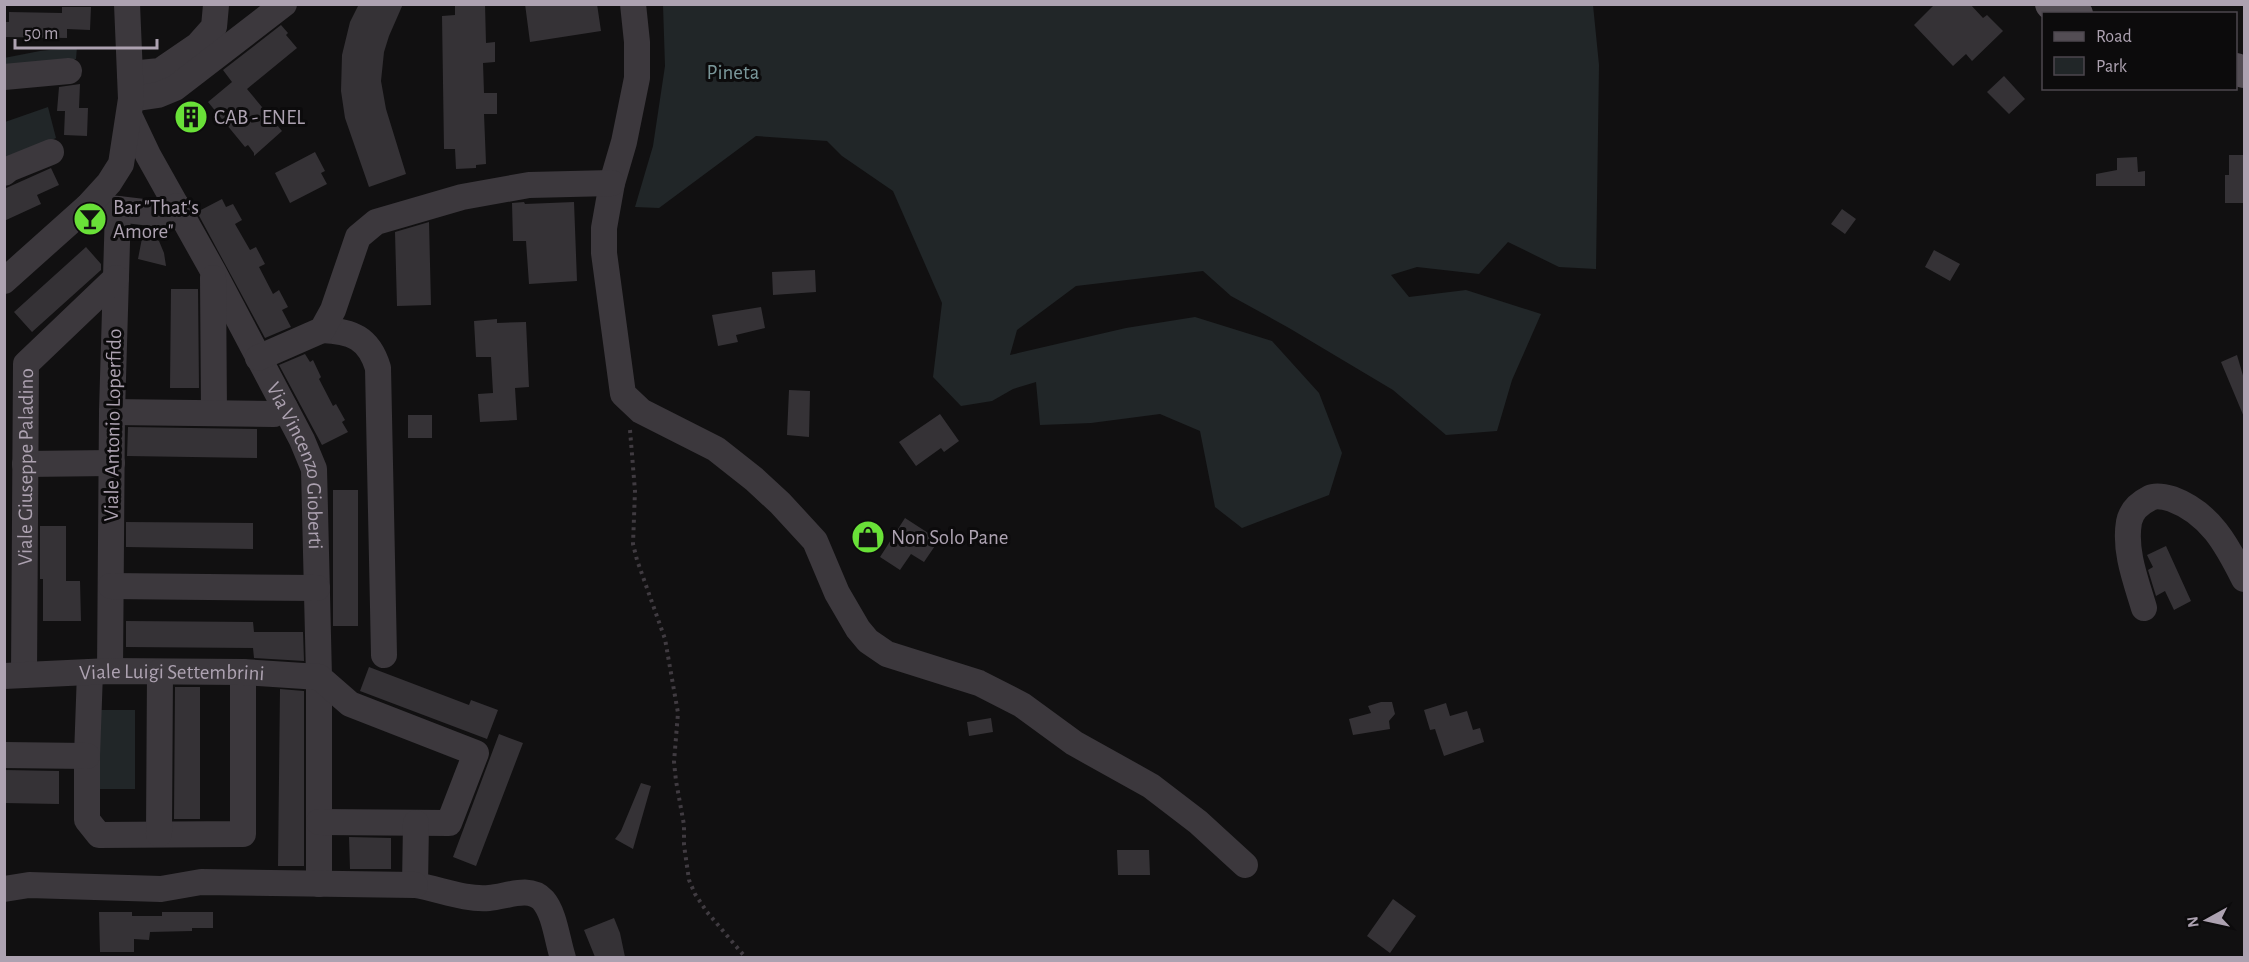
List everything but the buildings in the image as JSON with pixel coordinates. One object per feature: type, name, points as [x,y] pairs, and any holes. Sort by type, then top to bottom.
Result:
[{"type":"main road","points":[[2051,4],[2072,12]]},
{"type":"street","points":[[4,281],[88,206],[109,183],[121,164],[130,108],[127,4]]},
{"type":"street","points":[[130,108],[175,88],[284,4]]},
{"type":"street","points":[[633,4],[637,42],[637,78],[624,142],[612,183],[604,228],[604,253],[623,394],[641,411],[716,449],[780,503],[815,541],[837,593],[858,629],[875,647],[887,654],[979,683],[1022,705],[1074,743],[1150,786],[1198,822],[1245,865]]},
{"type":"street","points":[[130,74],[159,71],[198,45],[214,27],[216,5]]},
{"type":"street","points":[[4,77],[69,71]]},
{"type":"street","name":"Via Vincenzo Gioberti","points":[[130,108],[148,155],[303,440],[314,469],[319,677],[319,884]]},
{"type":"street","points":[[4,173],[51,152]]},
{"type":"street","points":[[322,330],[336,302],[358,237],[376,222],[462,197],[529,185],[612,183]]},
{"type":"street","points":[[88,206],[160,214],[177,206]]},
{"type":"street","name":"Viale Antonio Loperfido","points":[[118,209],[112,412],[111,586],[87,756],[87,820],[99,835],[243,834],[243,672]]},
{"type":"street","name":"Via Vincenzo Gioberti","points":[[213,271],[214,413]]},
{"type":"street","name":"Viale Giuseppe Paladino","points":[[14,676],[25,464],[26,364],[116,278]]},
{"type":"street","points":[[258,358],[322,330],[340,331],[355,336],[374,355],[378,368],[384,655]]},
{"type":"street","points":[[112,412],[274,414],[285,408]]},
{"type":"street","points":[[25,464],[112,462]]},
{"type":"street","points":[[2144,608],[2129,549],[2130,521],[2133,512],[2141,503],[2154,496],[2168,497],[2183,503],[2214,527],[2227,545],[2244,579]]},
{"type":"street","points":[[111,586],[317,588]]},
{"type":"street","name":"Viale Luigi Settembrini","points":[[14,676],[100,672],[243,672],[319,677]]},
{"type":"street","points":[[159,834],[160,672]]},
{"type":"street","points":[[319,677],[350,704],[476,753],[449,823],[319,822]]},
{"type":"street","points":[[4,755],[87,756]]},
{"type":"street","points":[[416,823],[416,885]]},
{"type":"street","points":[[4,889],[29,885],[161,889],[201,882],[416,885],[471,898],[489,898],[529,892],[537,895],[550,912],[563,957]]},
{"type":"path","points":[[623,394],[634,464],[633,544],[665,639],[678,713],[676,781],[690,880],[695,894],[707,912],[746,957]]},
{"type":"green space","name":"Pineta","points":[[663,5],[1593,5],[1599,65],[1596,269],[1559,267],[1508,242],[1479,274],[1417,267],[1391,275],[1409,297],[1466,290],[1541,314],[1512,380],[1497,431],[1446,435],[1393,390],[1231,296],[1203,271],[1076,286],[1017,330],[1010,355],[1126,328],[1195,317],[1272,341],[1319,393],[1342,453],[1329,495],[1242,528],[1215,507],[1200,431],[1160,414],[1091,423],[1040,425],[1036,382],[1013,389],[992,401],[961,406],[933,377],[942,303],[893,191],[842,156],[827,141],[756,136],[659,208],[635,207],[653,146],[665,66]]},
{"type":"green space","points":[[77,47],[76,59],[5,69],[4,58]]},
{"type":"green space","points":[[48,107],[56,138],[15,157],[5,166],[5,122]]},
{"type":"green space","points":[[94,710],[135,710],[135,789],[95,789]]},
{"type":"place","name":"CAB - ENEL","points":[[191,117]]},
{"type":"place","name":"Bar \"That's Amore\"","points":[[90,219]]},
{"type":"place","name":"Non Solo Pane","points":[[868,537]]}]
